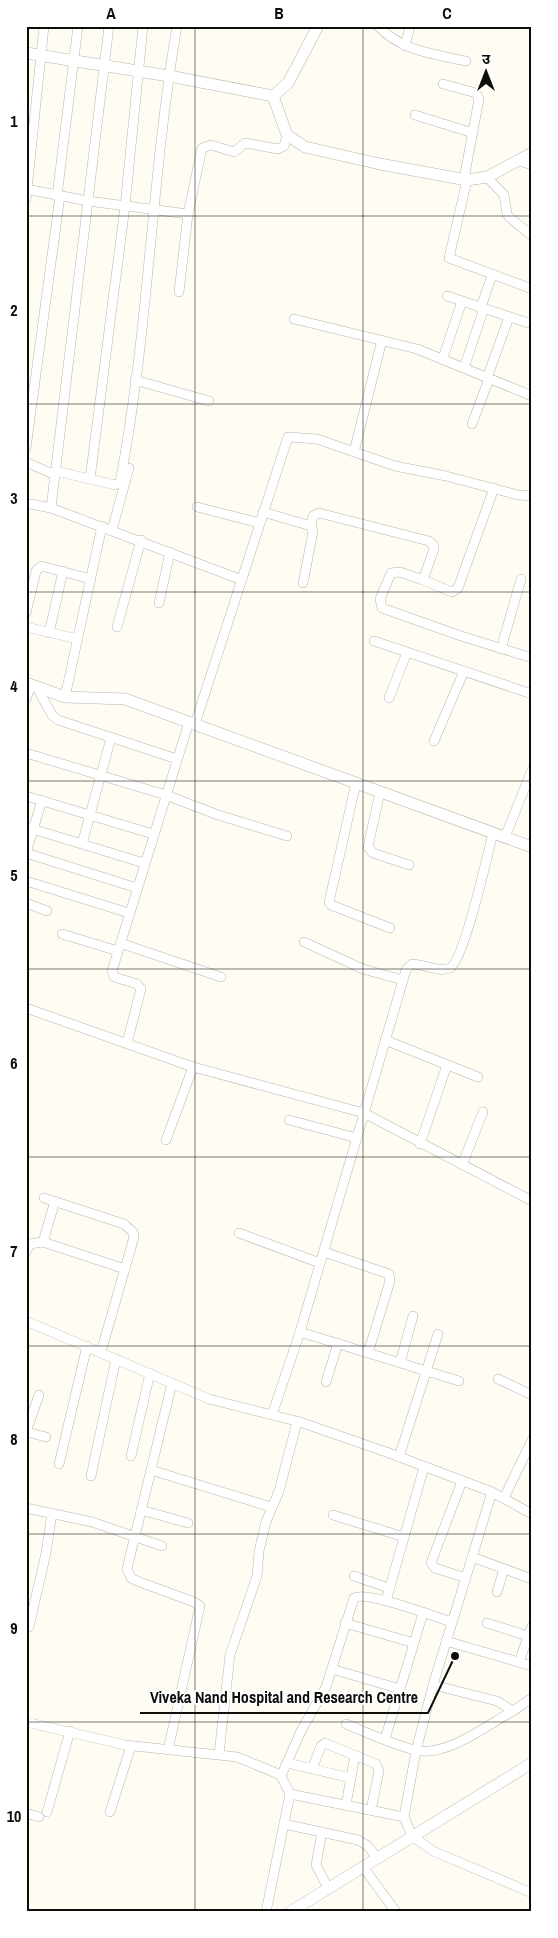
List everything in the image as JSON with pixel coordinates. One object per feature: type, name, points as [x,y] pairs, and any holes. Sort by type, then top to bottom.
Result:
[{"type":"street","points":[[44,26],[27,193],[188,214]]},
{"type":"street","points":[[26,448],[59,196],[78,26]]},
{"type":"street","points":[[51,508],[109,26]]},
{"type":"street","points":[[90,479],[126,206],[143,26]]},
{"type":"street","points":[[112,530],[121,485],[135,380],[155,211],[168,76],[177,26]]},
{"type":"street","points":[[273,96],[288,83],[318,26]]},
{"type":"street","points":[[378,26],[392,39],[404,46],[466,61]]},
{"type":"street","points":[[404,46],[410,26]]},
{"type":"street","points":[[26,54],[168,76],[273,96]]},
{"type":"street","points":[[443,84],[478,95],[465,180],[449,258],[532,288]]},
{"type":"street","points":[[179,292],[188,214],[202,148],[211,145],[234,152],[245,143],[278,149],[284,146],[287,135],[273,96]]},
{"type":"street","points":[[415,115],[473,133]]},
{"type":"street","points":[[287,135],[304,147],[465,180],[487,177],[532,153]]},
{"type":"street","points":[[520,161],[532,165]]},
{"type":"street","points":[[487,177],[504,195],[506,214],[532,236]]},
{"type":"street","points":[[464,368],[492,274]]},
{"type":"street","points":[[448,296],[528,323]]},
{"type":"street","points":[[443,358],[462,301]]},
{"type":"street","points":[[472,424],[508,317]]},
{"type":"street","points":[[294,319],[382,340],[443,358],[532,396]]},
{"type":"street","points":[[354,452],[382,340]]},
{"type":"street","points":[[135,380],[209,401]]},
{"type":"street","points":[[127,1043],[141,989],[137,984],[112,974],[119,947],[177,758],[192,723],[242,580],[288,437],[316,439],[395,466],[439,474],[523,496],[532,496]]},
{"type":"street","points":[[26,462],[55,473],[121,485]]},
{"type":"street","points":[[121,485],[129,468]]},
{"type":"street","points":[[494,488],[458,588],[449,591],[400,572],[391,573],[380,599],[382,608],[532,658]]},
{"type":"street","points":[[26,505],[31,504],[51,508],[141,540],[242,580]]},
{"type":"street","points":[[197,507],[260,523]]},
{"type":"street","points":[[263,512],[311,526]]},
{"type":"street","points":[[303,583],[313,532],[311,526],[313,516],[320,513],[429,541],[434,549],[423,580]]},
{"type":"street","points":[[65,697],[102,526]]},
{"type":"street","points":[[117,627],[141,540]]},
{"type":"street","points":[[159,602],[170,552]]},
{"type":"street","points":[[26,613],[38,568],[45,566],[91,579]]},
{"type":"street","points":[[50,633],[63,571]]},
{"type":"street","points":[[501,649],[521,579]]},
{"type":"street","points":[[26,627],[78,639]]},
{"type":"street","points":[[374,641],[532,694]]},
{"type":"street","points":[[389,698],[407,652]]},
{"type":"street","points":[[434,741],[464,672]]},
{"type":"street","points":[[32,685],[52,715],[58,720],[177,758]]},
{"type":"street","points":[[32,685],[65,697],[125,698],[532,847]]},
{"type":"street","points":[[26,699],[32,685]]},
{"type":"street","points":[[82,844],[111,738]]},
{"type":"street","points":[[26,754],[166,795],[218,815],[287,836]]},
{"type":"street","points":[[505,837],[532,770]]},
{"type":"street","points":[[356,783],[329,902],[331,905],[390,928]]},
{"type":"street","points":[[380,792],[368,846],[373,853],[409,865]]},
{"type":"street","points":[[26,796],[153,834]]},
{"type":"street","points":[[42,800],[30,828],[26,853],[137,888]]},
{"type":"street","points":[[30,828],[144,863]]},
{"type":"street","points":[[272,1415],[300,1332],[406,970],[412,964],[446,969],[455,964],[469,924],[493,832]]},
{"type":"street","points":[[26,881],[129,913]]},
{"type":"street","points":[[26,903],[47,911]]},
{"type":"street","points":[[62,934],[119,947],[221,977]]},
{"type":"street","points":[[304,942],[363,969],[403,980]]},
{"type":"street","points":[[26,1008],[193,1067],[364,1113],[532,1201]]},
{"type":"street","points":[[385,1040],[478,1077]]},
{"type":"street","points":[[420,1144],[447,1065]]},
{"type":"street","points":[[166,1140],[193,1067]]},
{"type":"street","points":[[462,1165],[483,1112]]},
{"type":"street","points":[[289,1120],[357,1138]]},
{"type":"street","points":[[44,1198],[130,1226],[134,1237],[101,1352]]},
{"type":"street","points":[[42,1242],[55,1201]]},
{"type":"street","points":[[239,1232],[320,1263]]},
{"type":"street","points":[[26,1252],[30,1244],[42,1242],[125,1270]]},
{"type":"street","points":[[324,1252],[389,1274],[390,1281],[368,1353]]},
{"type":"street","points":[[400,1363],[413,1316]]},
{"type":"street","points":[[26,1320],[209,1399],[297,1422],[400,1457],[492,1492],[532,1514]]},
{"type":"street","points":[[300,1332],[459,1381]]},
{"type":"street","points":[[400,1457],[438,1334]]},
{"type":"street","points":[[326,1382],[338,1343]]},
{"type":"street","points":[[59,1464],[87,1346]]},
{"type":"street","points":[[90,1476],[116,1359]]},
{"type":"street","points":[[131,1456],[150,1373]]},
{"type":"street","points":[[498,1379],[532,1394]]},
{"type":"street","points":[[168,1750],[200,1606],[131,1578],[127,1569],[172,1383]]},
{"type":"street","points":[[39,1395],[26,1432],[46,1437]]},
{"type":"street","points":[[219,1754],[230,1655],[258,1571],[259,1551],[271,1507],[280,1491],[297,1422]]},
{"type":"street","points":[[504,1498],[532,1440]]},
{"type":"street","points":[[386,1600],[424,1467]]},
{"type":"street","points":[[151,1470],[271,1507]]},
{"type":"street","points":[[462,1481],[431,1563],[434,1568],[466,1578]]},
{"type":"street","points":[[492,1492],[433,1685],[416,1750],[404,1817],[412,1836],[423,1846],[444,1857],[532,1893]]},
{"type":"street","points":[[26,1508],[92,1522],[162,1546]]},
{"type":"street","points":[[141,1510],[188,1523]]},
{"type":"street","points":[[29,1627],[46,1553],[52,1513]]},
{"type":"street","points":[[334,1515],[404,1537]]},
{"type":"street","points":[[472,1557],[532,1579]]},
{"type":"street","points":[[496,1592],[504,1569]]},
{"type":"street","points":[[354,1576],[389,1588]]},
{"type":"street","points":[[281,1776],[301,1730],[326,1687],[352,1602],[357,1596],[386,1600],[452,1622]]},
{"type":"street","points":[[386,1739],[423,1613]]},
{"type":"street","points":[[345,1623],[414,1643]]},
{"type":"street","points":[[487,1623],[528,1636]]},
{"type":"street","points":[[519,1662],[532,1626]]},
{"type":"street","points":[[446,1641],[532,1666]]},
{"type":"street","points":[[332,1669],[400,1689]]},
{"type":"street","points":[[433,1685],[497,1701],[514,1711]]},
{"type":"street","points":[[346,1724],[416,1750],[445,1748],[514,1711],[532,1698]]},
{"type":"street","points":[[26,1722],[131,1746],[219,1754],[247,1760],[281,1776],[290,1794],[266,1912]]},
{"type":"street","points":[[26,1813],[43,1815],[70,1731]]},
{"type":"street","points":[[312,1769],[321,1746],[325,1743],[372,1762],[378,1767],[371,1810]]},
{"type":"street","points":[[110,1812],[131,1746]]},
{"type":"street","points":[[346,1805],[355,1755]]},
{"type":"street","points":[[287,1763],[351,1778]]},
{"type":"street","points":[[290,1912],[412,1836],[529,1768]]},
{"type":"street","points":[[290,1794],[404,1817]]},
{"type":"street","points":[[284,1824],[364,1842],[377,1858]]},
{"type":"street","points":[[322,1832],[316,1865],[328,1888]]},
{"type":"street","points":[[363,1867],[396,1912]]},
{"type":"place","name":"Viveka Nand Hospital and Research Centre","points":[[455,1656]]}]
